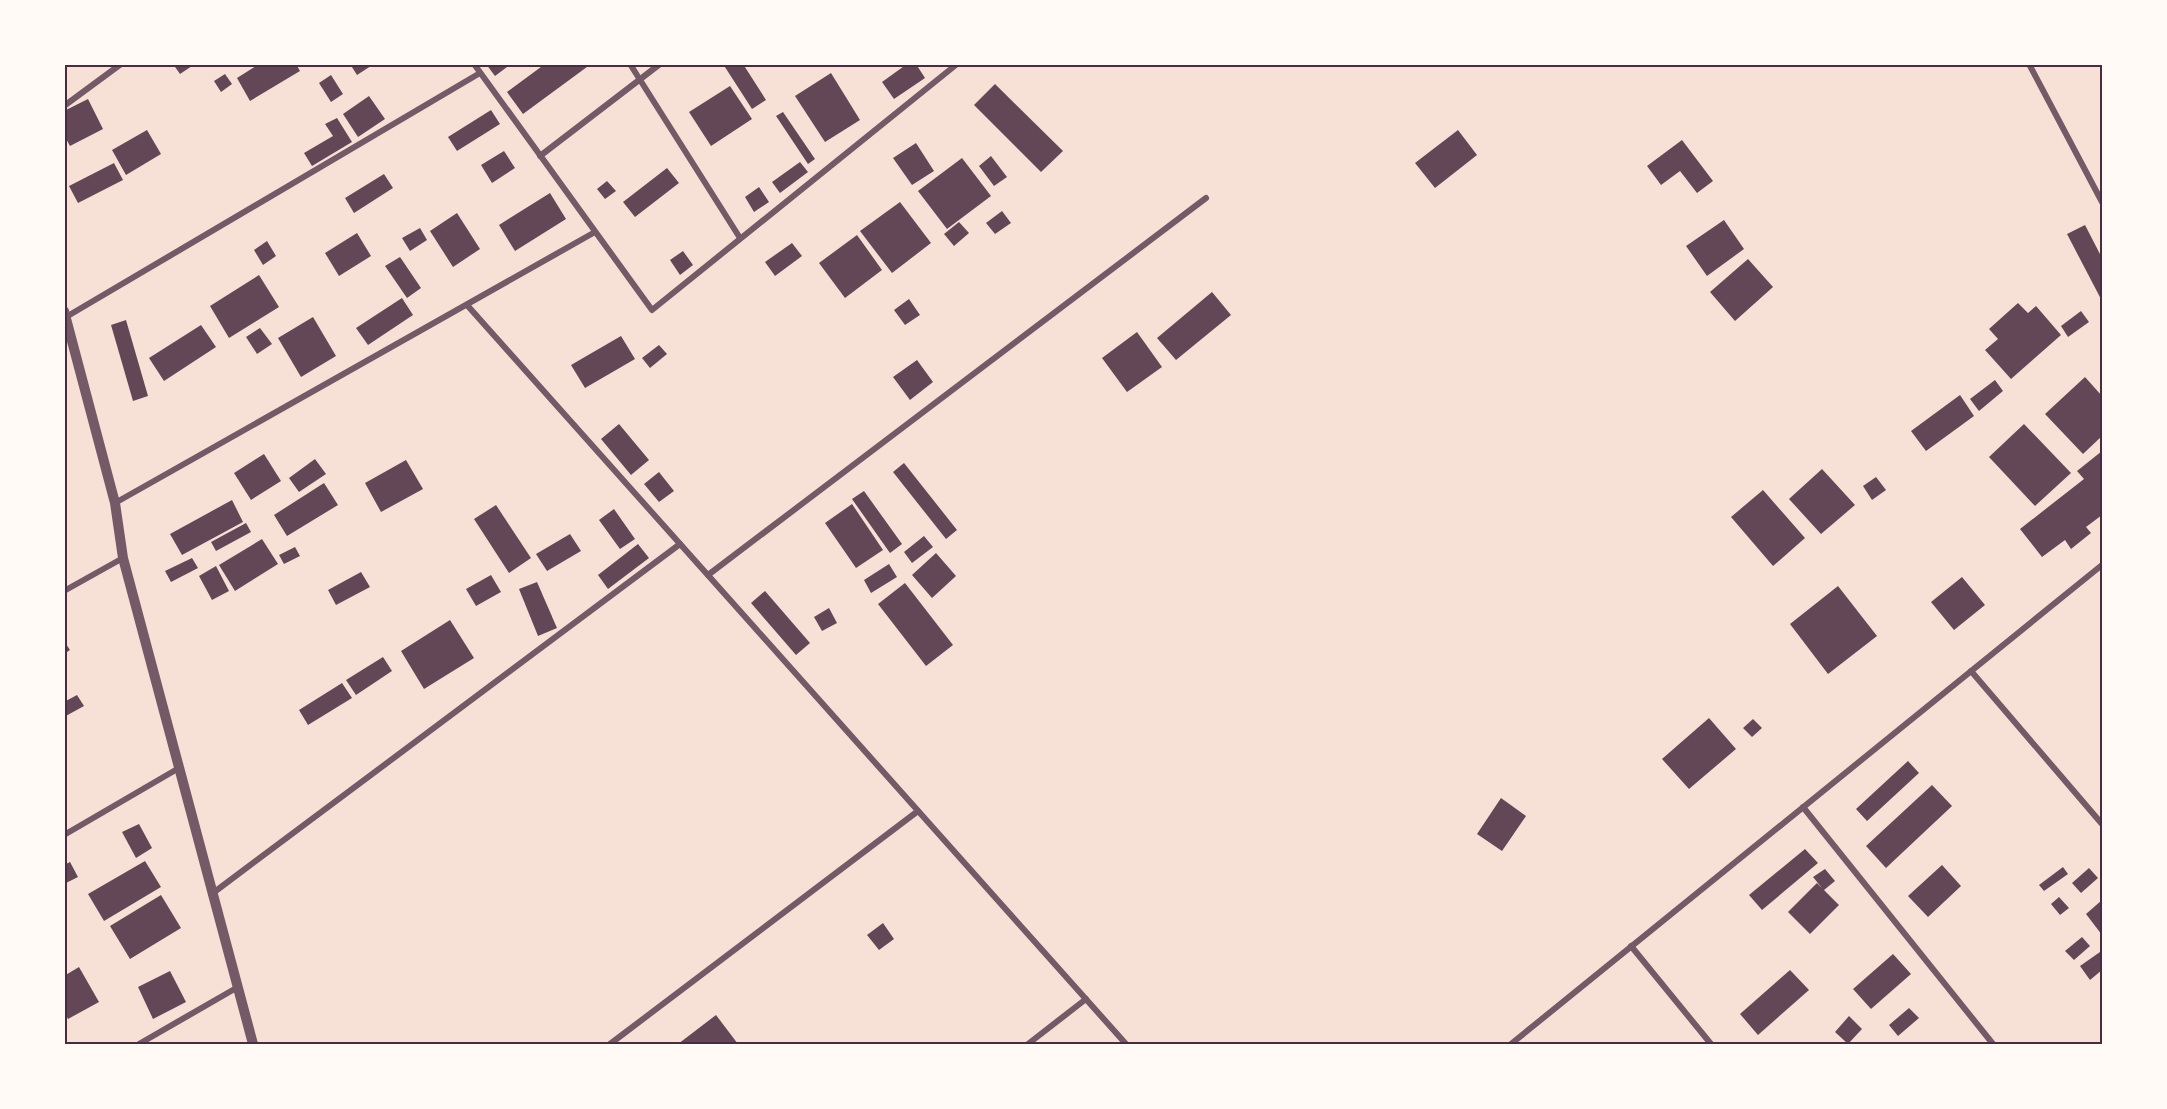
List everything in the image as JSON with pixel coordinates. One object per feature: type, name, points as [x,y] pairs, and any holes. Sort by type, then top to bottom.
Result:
[{"type":"street","points":[[64,106],[121,64]]},
{"type":"street","points":[[474,64],[652,310],[957,64]]},
{"type":"street","points":[[630,64],[740,238]]},
{"type":"street","points":[[540,156],[660,64]]},
{"type":"street","points":[[2029,64],[2103,202]]},
{"type":"street","points":[[253,1044],[123,558],[115,503],[65,314],[480,73]]},
{"type":"street","points":[[708,575],[1206,198]]},
{"type":"street","points":[[115,503],[596,232]]},
{"type":"street","points":[[466,305],[1126,1044]]},
{"type":"street","points":[[213,893],[680,544]]},
{"type":"street","points":[[64,591],[123,558]]},
{"type":"street","points":[[1511,1044],[2103,565]]},
{"type":"street","points":[[1971,671],[2103,824]]},
{"type":"street","points":[[64,836],[179,768]]},
{"type":"street","points":[[1803,807],[1993,1044]]},
{"type":"street","points":[[610,1044],[918,811]]},
{"type":"street","points":[[1631,946],[1711,1044]]},
{"type":"street","points":[[139,1044],[238,987]]},
{"type":"street","points":[[1028,1044],[1086,999]]},
{"type":"building","points":[[173,64],[195,64],[180,74]]},
{"type":"building","points":[[259,64],[296,64],[300,71],[250,101],[237,78]]},
{"type":"building","points":[[350,64],[374,64],[357,75]]},
{"type":"building","points":[[486,64],[511,64],[495,76]]},
{"type":"building","points":[[545,64],[591,64],[523,114],[507,92]]},
{"type":"building","points":[[723,64],[743,64],[766,100],[752,109]]},
{"type":"building","points":[[907,64],[916,64],[925,78],[894,99],[882,82]]},
{"type":"building","points":[[831,73],[860,120],[825,142],[795,96]]},
{"type":"building","points":[[225,74],[232,84],[221,92],[214,81]]},
{"type":"building","points":[[331,75],[343,94],[331,102],[319,83]]},
{"type":"building","points":[[995,84],[1063,151],[1041,172],[974,105]]},
{"type":"building","points":[[730,86],[752,119],[711,146],[689,112]]},
{"type":"building","points":[[369,96],[385,119],[358,137],[343,114]]},
{"type":"building","points":[[88,99],[103,129],[70,146],[64,135],[64,111]]},
{"type":"building","points":[[491,110],[500,124],[457,151],[448,137]]},
{"type":"building","points":[[783,112],[815,159],[808,164],[776,116]]},
{"type":"building","points":[[337,118],[352,142],[312,166],[304,153],[333,136],[325,124]]},
{"type":"building","points":[[147,130],[161,154],[126,175],[112,150]]},
{"type":"building","points":[[1458,130],[1477,155],[1435,188],[1415,163]]},
{"type":"building","points":[[1682,140],[1713,181],[1697,193],[1680,171],[1661,185],[1647,166]]},
{"type":"building","points":[[916,143],[934,171],[912,185],[893,158]]},
{"type":"building","points":[[504,151],[515,168],[492,183],[481,165]]},
{"type":"building","points":[[991,156],[1007,177],[994,186],[979,166]]},
{"type":"building","points":[[962,158],[991,196],[947,229],[918,191]]},
{"type":"building","points":[[800,162],[808,172],[780,193],[772,182]]},
{"type":"building","points":[[114,163],[123,180],[78,203],[69,186]]},
{"type":"building","points":[[667,168],[679,183],[635,217],[623,202]]},
{"type":"building","points":[[384,174],[393,188],[354,213],[345,198]]},
{"type":"building","points":[[607,181],[616,191],[605,199],[597,189]]},
{"type":"building","points":[[759,187],[769,202],[754,212],[745,197]]},
{"type":"building","points":[[550,193],[566,219],[515,251],[499,225]]},
{"type":"building","points":[[900,202],[931,243],[892,273],[860,231]]},
{"type":"building","points":[[1002,211],[1011,223],[995,234],[986,223]]},
{"type":"building","points":[[457,213],[480,249],[453,267],[430,231]]},
{"type":"building","points":[[1724,220],[1744,249],[1707,276],[1686,246]]},
{"type":"building","points":[[959,222],[969,233],[954,246],[944,234]]},
{"type":"building","points":[[2085,225],[2102,258],[2102,301],[2067,234]]},
{"type":"building","points":[[420,228],[427,240],[410,251],[402,238]]},
{"type":"building","points":[[357,233],[371,256],[339,276],[325,253]]},
{"type":"building","points":[[857,235],[882,270],[845,298],[819,263]]},
{"type":"building","points":[[267,241],[276,256],[263,265],[254,250]]},
{"type":"building","points":[[792,243],[802,256],[775,276],[765,262]]},
{"type":"building","points":[[683,251],[693,265],[680,275],[670,260]]},
{"type":"building","points":[[400,257],[421,288],[407,298],[385,266]]},
{"type":"building","points":[[1748,259],[1773,287],[1735,321],[1710,292]]},
{"type":"building","points":[[259,275],[279,307],[229,338],[210,306]]},
{"type":"building","points":[[1212,292],[1231,315],[1176,360],[1157,338]]},
{"type":"building","points":[[402,298],[413,315],[368,345],[356,328]]},
{"type":"building","points":[[909,299],[920,315],[905,325],[894,310]]},
{"type":"building","points":[[2018,303],[2028,313],[2036,306],[2061,335],[2011,379],[1985,350],[1998,339],[1989,329]]},
{"type":"building","points":[[2081,311],[2089,322],[2068,337],[2061,326]]},
{"type":"building","points":[[313,317],[336,356],[301,377],[278,338]]},
{"type":"building","points":[[126,320],[148,396],[133,401],[111,325]]},
{"type":"building","points":[[201,325],[216,347],[164,381],[149,358]]},
{"type":"building","points":[[260,328],[272,344],[257,354],[246,337]]},
{"type":"building","points":[[1137,332],[1162,367],[1127,392],[1102,358]]},
{"type":"building","points":[[621,336],[635,359],[585,388],[571,365]]},
{"type":"building","points":[[659,345],[667,354],[650,368],[642,358]]},
{"type":"building","points":[[917,360],[933,382],[910,400],[893,377]]},
{"type":"building","points":[[2085,377],[2102,396],[2102,436],[2083,454],[2045,414]]},
{"type":"building","points":[[1995,380],[2003,391],[1979,411],[1970,399]]},
{"type":"building","points":[[1960,395],[1974,416],[1926,451],[1911,431]]},
{"type":"building","points":[[619,424],[649,460],[631,475],[601,439]]},
{"type":"building","points":[[2024,424],[2071,473],[2035,506],[1989,457]]},
{"type":"building","points":[[2102,451],[2102,515],[2086,527],[2091,533],[2071,549],[2065,540],[2042,557],[2020,529],[2084,479],[2077,471]]},
{"type":"building","points":[[264,454],[281,481],[251,500],[234,473]]},
{"type":"building","points":[[315,459],[326,474],[299,492],[289,478]]},
{"type":"building","points":[[406,460],[423,489],[381,512],[365,483]]},
{"type":"building","points":[[904,463],[957,530],[946,539],[893,472]]},
{"type":"building","points":[[1822,469],[1855,505],[1821,534],[1789,499]]},
{"type":"building","points":[[659,472],[674,491],[659,502],[644,484]]},
{"type":"building","points":[[1876,477],[1886,490],[1872,500],[1863,486]]},
{"type":"building","points":[[324,483],[338,505],[287,536],[274,515]]},
{"type":"building","points":[[1763,490],[1805,538],[1773,566],[1731,517]]},
{"type":"building","points":[[864,491],[902,544],[890,553],[852,499]]},
{"type":"building","points":[[232,500],[243,522],[182,555],[170,534]]},
{"type":"building","points":[[852,504],[883,550],[856,568],[825,523]]},
{"type":"building","points":[[496,505],[531,558],[509,573],[474,519]]},
{"type":"building","points":[[614,509],[635,539],[620,549],[599,520]]},
{"type":"building","points":[[246,523],[251,532],[216,551],[211,542]]},
{"type":"building","points":[[570,534],[581,551],[547,571],[536,554]]},
{"type":"building","points":[[924,536],[933,547],[912,563],[904,552]]},
{"type":"building","points":[[262,539],[278,564],[235,591],[219,565]]},
{"type":"building","points":[[638,544],[649,558],[608,589],[598,575]]},
{"type":"building","points":[[295,547],[300,556],[284,564],[279,555]]},
{"type":"building","points":[[936,553],[956,576],[932,598],[912,575]]},
{"type":"building","points":[[192,558],[198,568],[171,582],[165,571]]},
{"type":"building","points":[[889,564],[897,577],[871,593],[864,580]]},
{"type":"building","points":[[216,566],[229,591],[212,600],[199,576]]},
{"type":"building","points":[[361,572],[370,587],[336,605],[328,590]]},
{"type":"building","points":[[491,575],[501,592],[476,606],[466,589]]},
{"type":"building","points":[[1962,577],[1985,605],[1954,630],[1931,602]]},
{"type":"building","points":[[537,582],[557,628],[538,636],[519,589]]},
{"type":"building","points":[[905,583],[953,645],[926,666],[878,604]]},
{"type":"building","points":[[1838,586],[1877,636],[1828,674],[1790,624]]},
{"type":"building","points":[[765,591],[810,643],[796,655],[751,603]]},
{"type":"building","points":[[829,608],[837,623],[822,631],[814,617]]},
{"type":"building","points":[[450,620],[474,658],[424,689],[401,651]]},
{"type":"building","points":[[64,641],[70,650],[64,654]]},
{"type":"building","points":[[383,657],[392,671],[356,695],[346,680]]},
{"type":"building","points":[[342,683],[352,698],[308,725],[299,710]]},
{"type":"building","points":[[77,695],[84,706],[64,717],[64,702]]},
{"type":"building","points":[[1709,718],[1736,749],[1689,789],[1662,759]]},
{"type":"building","points":[[1753,719],[1762,728],[1752,737],[1743,728]]},
{"type":"building","points":[[1908,761],[1919,773],[1867,821],[1856,809]]},
{"type":"building","points":[[1932,785],[1952,806],[1886,868],[1866,846]]},
{"type":"building","points":[[1501,798],[1526,816],[1502,851],[1477,834]]},
{"type":"building","points":[[139,824],[152,848],[136,858],[122,832]]},
{"type":"building","points":[[1805,849],[1818,863],[1762,910],[1749,895]]},
{"type":"building","points":[[145,861],[161,887],[104,921],[88,894]]},
{"type":"building","points":[[70,862],[78,877],[64,884],[64,865]]},
{"type":"building","points":[[1942,865],[1961,886],[1928,917],[1908,896]]},
{"type":"building","points":[[2063,867],[2068,874],[2044,891],[2039,885]]},
{"type":"building","points":[[2089,868],[2098,878],[2081,893],[2072,883]]},
{"type":"building","points":[[1825,869],[1835,881],[1824,890],[1839,905],[1810,934],[1788,912],[1817,883],[1822,888],[1813,877]]},
{"type":"building","points":[[161,895],[181,928],[130,959],[110,926]]},
{"type":"building","points":[[2059,897],[2069,908],[2060,915],[2051,904]]},
{"type":"building","points":[[2102,900],[2102,935],[2086,914]]},
{"type":"building","points":[[883,923],[894,939],[879,950],[867,935]]},
{"type":"building","points":[[2082,937],[2090,946],[2074,960],[2065,951]]},
{"type":"building","points":[[2100,952],[2102,970],[2090,980],[2080,966]]},
{"type":"building","points":[[1893,954],[1911,974],[1871,1009],[1853,989]]},
{"type":"building","points":[[79,967],[99,1002],[68,1019],[64,1012],[64,976]]},
{"type":"building","points":[[1790,970],[1809,990],[1758,1035],[1740,1014]]},
{"type":"building","points":[[170,971],[186,1002],[153,1019],[138,987]]},
{"type":"building","points":[[1909,1008],[1919,1018],[1898,1036],[1889,1025]]},
{"type":"building","points":[[716,1015],[738,1044],[678,1044]]},
{"type":"building","points":[[1849,1016],[1862,1029],[1848,1044],[1835,1032]]}]
